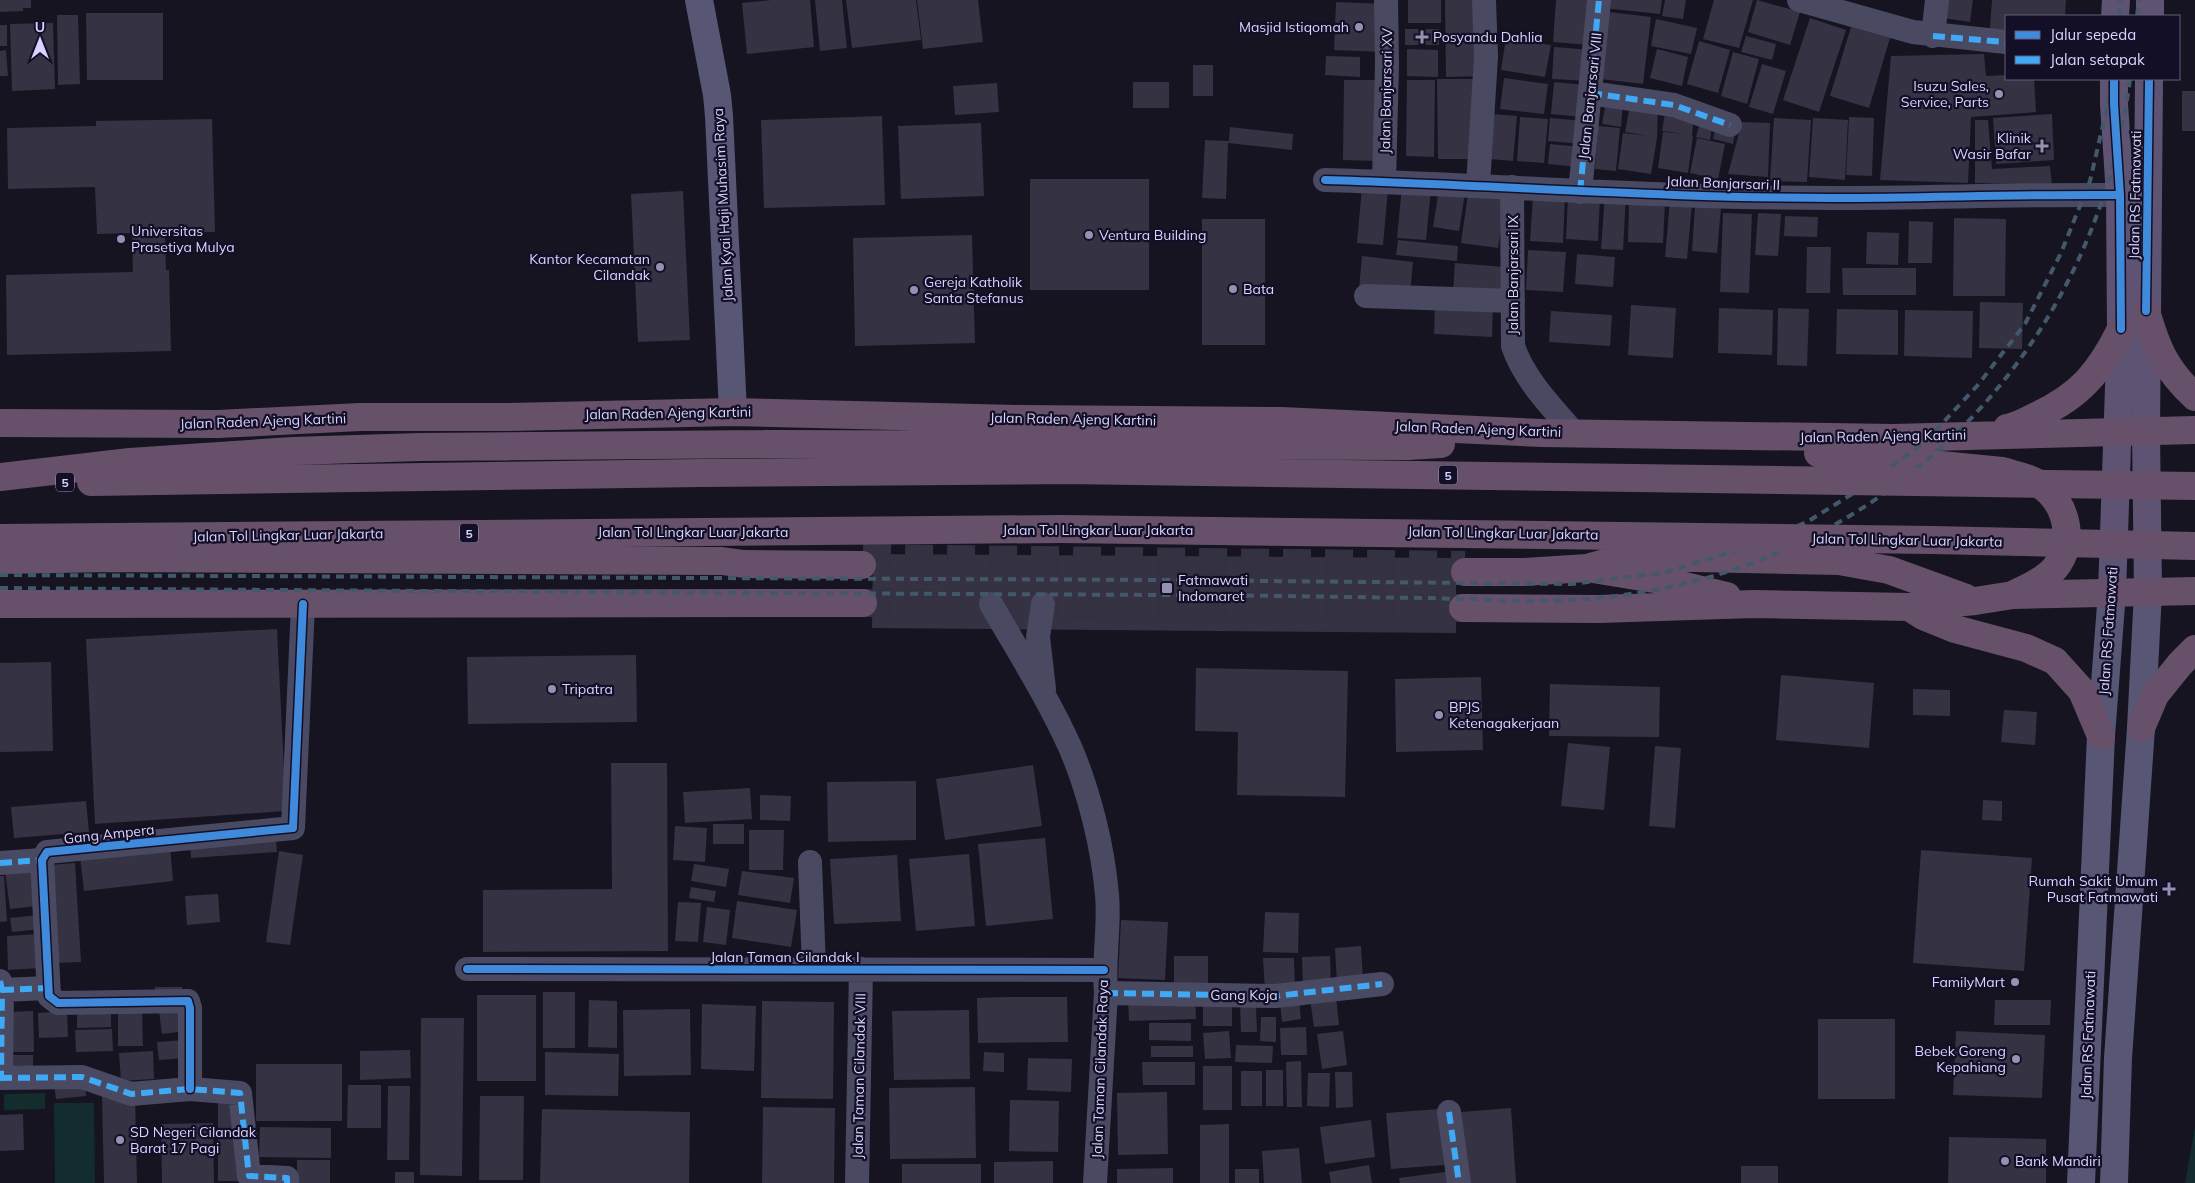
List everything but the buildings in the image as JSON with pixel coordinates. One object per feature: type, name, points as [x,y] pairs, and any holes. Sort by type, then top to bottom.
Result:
[{"type":"highway","points":[[2146,311],[2157,348],[2179,382],[2195,397]]},
{"type":"highway","points":[[1971,435],[2013,427],[2054,408],[2086,384],[2108,355],[2121,329]]},
{"type":"highway","name":"Jalan Raden Ajeng Kartini","points":[[0,423],[218,424],[360,417],[505,417],[733,412],[1280,421],[1574,433],[1894,438],[2195,430]]},
{"type":"highway","points":[[0,477],[130,462],[292,451],[420,447],[773,444],[1408,446],[1464,442],[1542,432]]},
{"type":"highway","points":[[1622,434],[2002,472],[2025,477],[2048,491],[2059,504],[2065,518],[2067,541],[2062,556],[2049,574],[2036,584],[2013,595]]},
{"type":"highway","name":"5","points":[[0,483],[1067,470],[2195,486]]},
{"type":"highway","name":"Jalan Tol Lingkar Luar Jakarta","points":[[0,538],[1061,528],[1923,540],[2195,546]]},
{"type":"highway","points":[[0,560],[112,558],[722,561],[742,557],[863,562]]},
{"type":"highway","points":[[1587,568],[1612,561],[1647,557],[1839,561],[1889,570],[1975,601]]},
{"type":"highway","points":[[1465,569],[1523,566],[1550,569],[1587,568],[1660,580],[1754,604]]},
{"type":"highway","points":[[1463,608],[1599,609],[1754,604],[1909,607],[1975,601],[2013,595],[2195,591]]},
{"type":"highway","points":[[0,604],[863,603]]},
{"type":"highway","points":[[1909,607],[1923,616],[1955,629],[2026,648],[2055,662],[2082,691],[2101,736]]},
{"type":"highway","points":[[2142,728],[2155,695],[2195,649]]},
{"type":"main road","name":"Jalan Kyai Haji Muhasim Raya","points":[[699,0],[718,102],[733,412]]},
{"type":"main road","points":[[2115,15],[2116,0]]},
{"type":"main road","points":[[2150,0],[2150,15]]},
{"type":"main road","name":"Jalan RS Fatmawati","points":[[2081,1183],[2101,736],[2112,592],[2118,432],[2121,329],[2120,195],[2114,80]]},
{"type":"main road","name":"Jalan RS Fatmawati","points":[[2114,1183],[2118,1058],[2142,728],[2148,592],[2146,311],[2149,80]]},
{"type":"street","name":"Jalan Banjarsari XV","points":[[1384,182],[1387,64],[1386,0]]},
{"type":"street","points":[[1478,185],[1486,57],[1484,0]]},
{"type":"street","name":"Jalan Banjarsari VIII","points":[[1580,192],[1599,0]]},
{"type":"street","points":[[1799,0],[1913,32],[1933,36],[2005,42]]},
{"type":"street","points":[[1933,36],[1937,0]]},
{"type":"street","points":[[1590,93],[1674,105],[1730,125]]},
{"type":"street","name":"Jalan Banjarsari II","points":[[1326,180],[1478,185],[1580,192],[1832,198],[2120,195]]},
{"type":"street","name":"Jalan Banjarsari IX","points":[[1512,187],[1513,346],[1518,360],[1538,389],[1574,433]]},
{"type":"street","points":[[1366,296],[1513,301]]},
{"type":"street","name":"Gang Ampera","points":[[42,860],[48,852],[293,828],[303,604]]},
{"type":"street","name":"Jalan Taman Cilandak Raya","points":[[991,604],[1045,697],[1071,749],[1097,830],[1107,896],[1104,970],[1106,993],[1095,1183]]},
{"type":"street","name":"Jalan Taman Cilandak Raya","points":[[1044,604],[1038,638],[1045,697]]},
{"type":"street","points":[[0,863],[42,860],[48,988],[49,996],[58,1003],[188,1001],[190,1008],[190,1089]]},
{"type":"street","points":[[810,862],[814,969]]},
{"type":"street","name":"Jalan Taman Cilandak I","points":[[467,969],[1104,970]]},
{"type":"street","name":"Jalan Taman Cilandak VIII","points":[[857,1183],[861,969]]},
{"type":"street","name":"Gang Koja","points":[[1106,993],[1276,996],[1382,984]]},
{"type":"street","points":[[48,988],[1,985],[0,1078],[82,1077],[131,1094],[190,1089],[240,1093],[249,1176],[287,1178],[287,1183]]},
{"type":"street","points":[[1449,1112],[1459,1183]]},
{"type":"green space","points":[[45,1093],[45,1109],[4,1110],[4,1094]]},
{"type":"green space","points":[[54,1103],[94,1103],[95,1183],[55,1183]]},
{"type":"green space","points":[[2195,1127],[2195,1183],[2185,1183]]},
{"type":"tunnel","points":[[863,558],[1465,565]]},
{"type":"tunnel","points":[[863,603],[1463,608]]},
{"type":"railway","points":[[2119,15],[2120,0]]},
{"type":"railway","points":[[2137,15],[2139,0]]},
{"type":"railway","points":[[0,575],[1168,580],[1571,584],[1663,573],[1738,550],[1807,522],[1865,486],[1925,442],[1977,386],[2025,324],[2061,253],[2090,181],[2106,112],[2111,80]]},
{"type":"railway","points":[[0,588],[1226,595],[1534,601],[1615,596],[1682,584],[1747,565],[1823,531],[1892,488],[1954,436],[2007,376],[2052,310],[2088,238],[2114,160],[2130,80]]},
{"type":"marked path","points":[[1580,192],[1599,0]]},
{"type":"marked path","points":[[1933,36],[2005,42]]},
{"type":"marked path","points":[[1590,93],[1674,105],[1730,125]]},
{"type":"marked path","points":[[0,863],[42,860]]},
{"type":"marked path","points":[[0,981],[2,990],[1,1078]]},
{"type":"marked path","points":[[1106,993],[1276,996],[1382,984]]},
{"type":"marked path","points":[[2,990],[48,988]]},
{"type":"marked path","points":[[0,1078],[82,1077],[131,1094],[190,1089],[240,1093],[249,1176],[287,1178],[287,1183]]},
{"type":"marked path","points":[[1449,1112],[1459,1183]]},
{"type":"cycle path","points":[[2114,80],[2120,195],[2121,329]]},
{"type":"cycle path","points":[[2146,311],[2149,80]]},
{"type":"cycle path","points":[[1325,180],[1642,194],[1769,197],[1868,198],[2120,195]]},
{"type":"cycle path","points":[[190,1089],[190,1008],[188,1001],[58,1003],[49,996],[42,860],[47,852],[293,828],[303,604]]},
{"type":"cycle path","points":[[467,969],[1104,970]]},
{"type":"place","name":"Masjid Istiqomah","points":[[1359,27]]},
{"type":"place","name":"Posyandu Dahlia","points":[[1422,37]]},
{"type":"place","name":"Isuzu Sales, Service, Parts","points":[[1999,94]]},
{"type":"place","name":"Klinik Wasir Bafar","points":[[2042,146]]},
{"type":"place","name":"Ventura Building","points":[[1089,235]]},
{"type":"place","name":"Universitas Prasetiya Mulya","points":[[121,239]]},
{"type":"place","name":"Kantor Kecamatan Cilandak","points":[[660,267]]},
{"type":"place","name":"Bata","points":[[1233,289]]},
{"type":"place","name":"Gereja Katholik Santa Stefanus","points":[[914,290]]},
{"type":"place","name":"Fatmawati Indomaret","points":[[1167,588]]},
{"type":"place","name":"Tripatra","points":[[552,689]]},
{"type":"place","name":"BPJS Ketenagakerjaan","points":[[1439,715]]},
{"type":"place","name":"Rumah Sakit Umum Pusat Fatmawati","points":[[2169,889]]},
{"type":"place","name":"FamilyMart","points":[[2015,982]]},
{"type":"place","name":"Bebek Goreng Kepahiang","points":[[2016,1059]]},
{"type":"place","name":"SD Negeri Cilandak Barat 17 Pagi","points":[[120,1140]]},
{"type":"place","name":"Bank Mandiri","points":[[2005,1161]]}]
